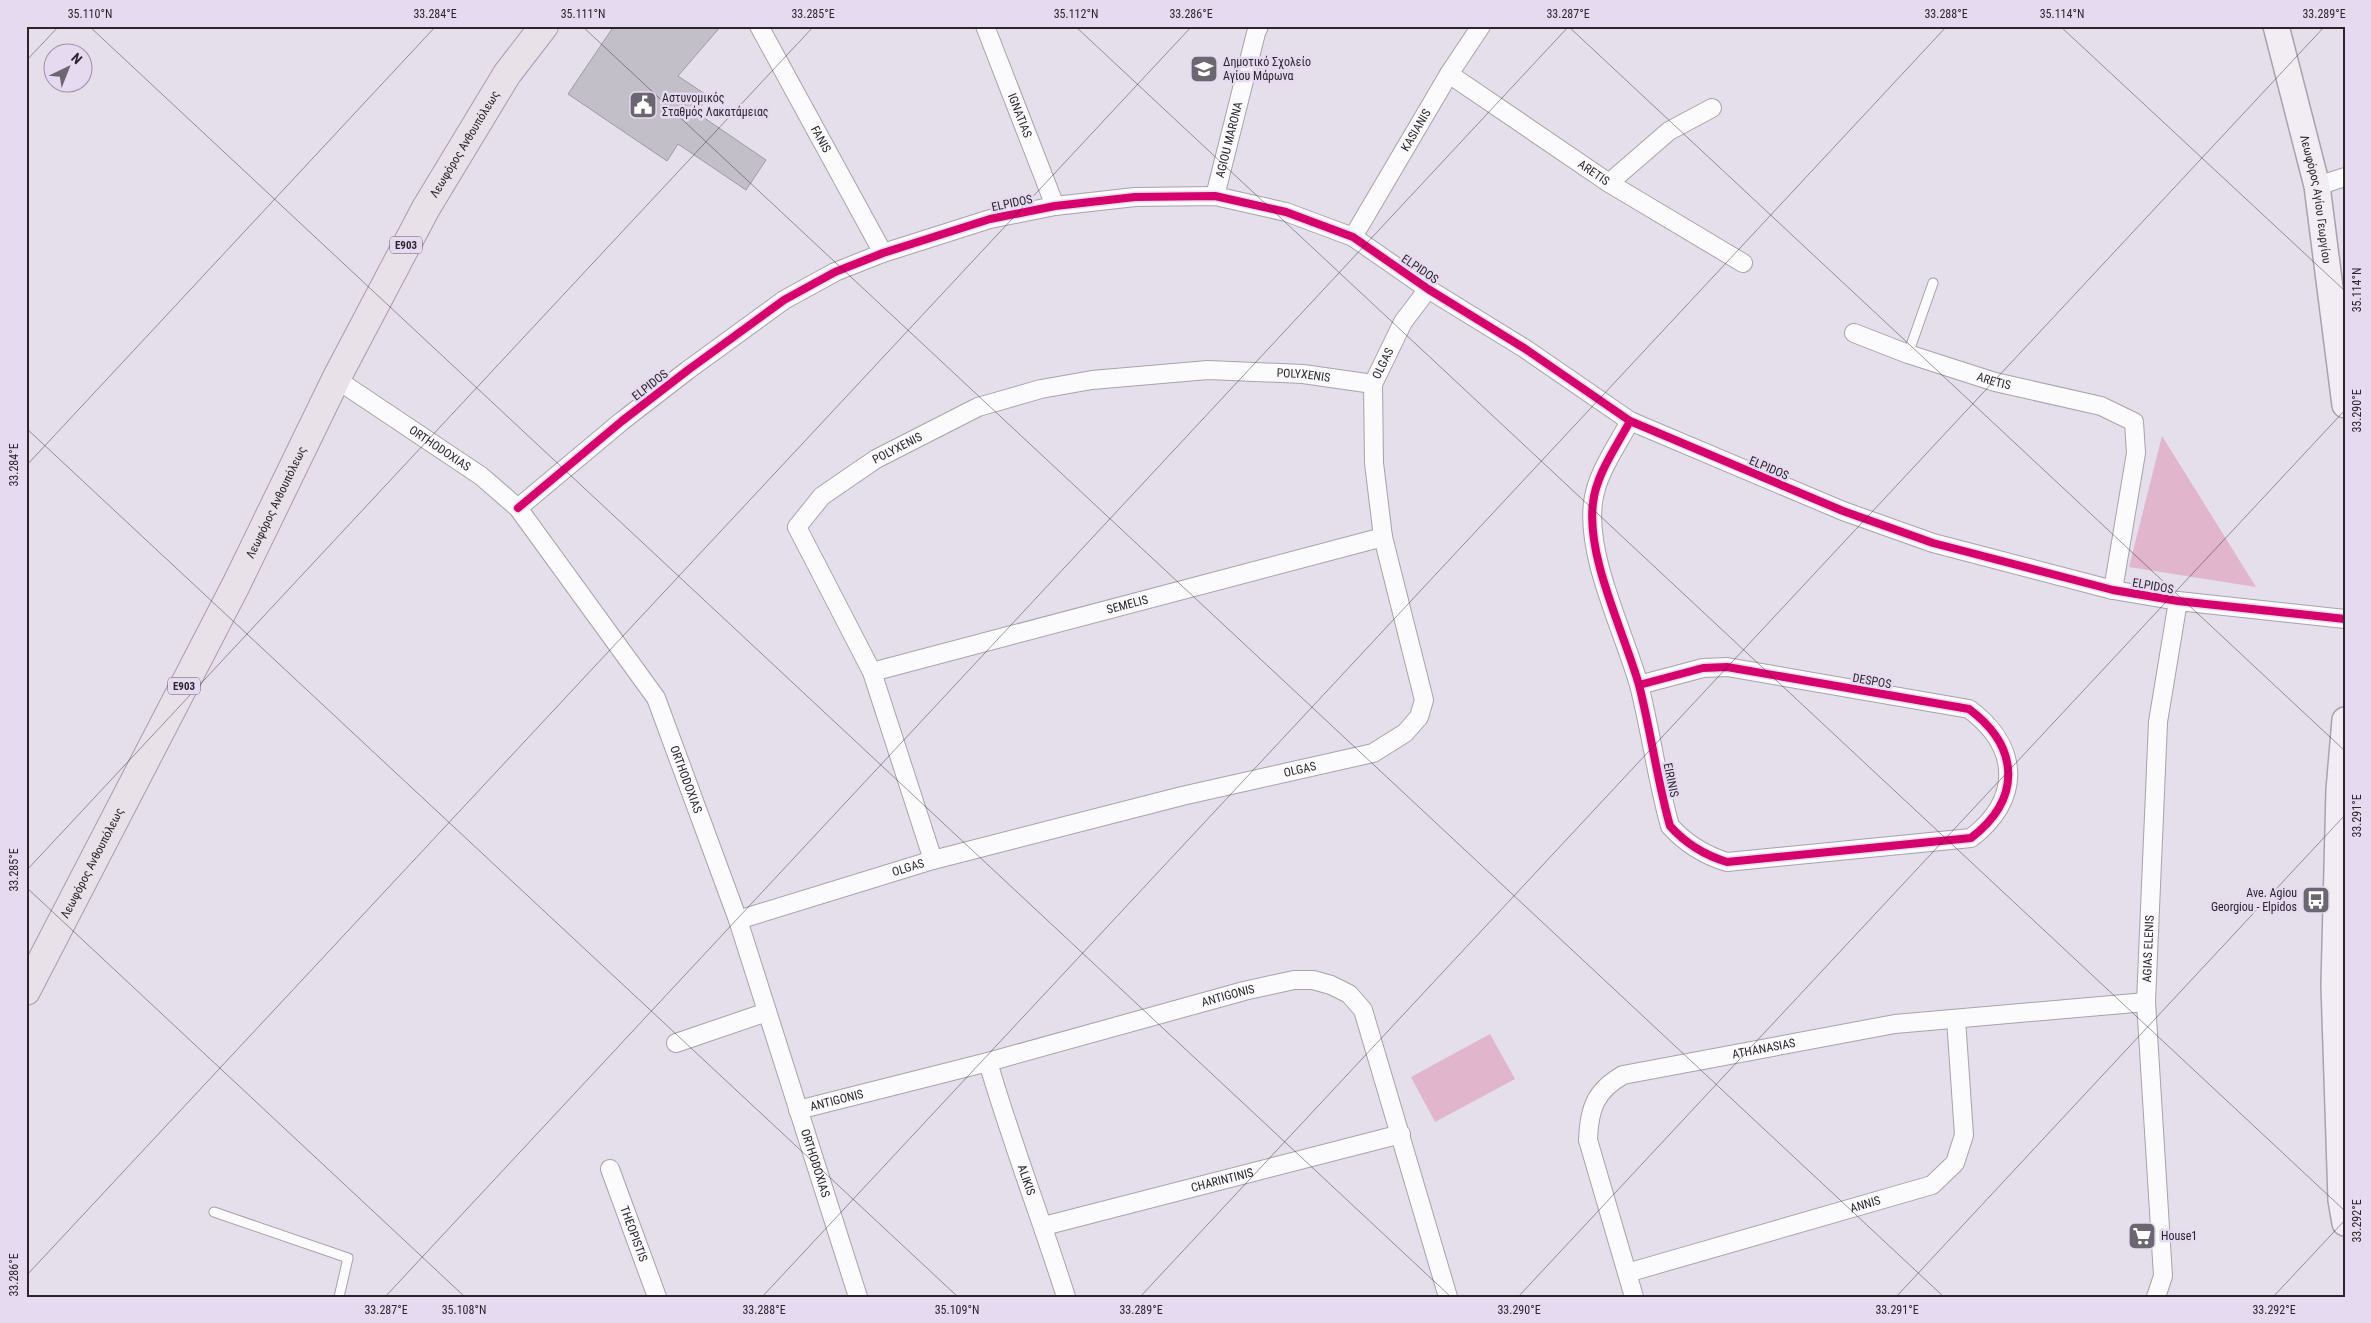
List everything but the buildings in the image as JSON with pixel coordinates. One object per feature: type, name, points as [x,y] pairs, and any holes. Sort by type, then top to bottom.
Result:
[{"type":"main road","name":"Λεωφόρος Ανθουπόλεως","points":[[26,991],[236,585],[336,379],[426,208],[507,74],[544,26]]},
{"type":"main road","name":"Λεωφόρος Αγίου Γεωργίου","points":[[2276,26],[2317,186],[2345,405]]},
{"type":"main road","points":[[2345,720],[2339,985],[2341,1200],[2345,1223]]},
{"type":"street","name":"FANIS","points":[[759,26],[883,253]]},
{"type":"street","name":"IGNATIAS","points":[[986,26],[1055,206]]},
{"type":"street","name":"AGIOU MARONA","points":[[1215,196],[1259,26]]},
{"type":"street","name":"KASIANIS","points":[[1353,237],[1449,74],[1481,26]]},
{"type":"street","name":"ARETIS","points":[[1449,74],[1610,184],[1744,263]]},
{"type":"street","points":[[1610,184],[1669,131],[1712,108]]},
{"type":"street","points":[[2317,186],[2345,177]]},
{"type":"street","name":"ELPIDOS","points":[[518,508],[629,416],[784,300],[835,272],[883,253],[990,219],[1055,206],[1135,197],[1215,196],[1286,212],[1353,237],[1428,289],[1524,348],[1630,421],[1852,514],[1933,543],[2113,590],[2178,601],[2345,619]]},
{"type":"street","name":"OLGAS","points":[[738,920],[933,860],[1182,796],[1373,753],[1405,733],[1419,717],[1424,700],[1383,538],[1374,463],[1373,384],[1403,322],[1428,289]]},
{"type":"street","name":"ARETIS","points":[[1854,333],[1908,354],[1995,382],[2101,406],[2134,422],[2136,453],[2113,590]]},
{"type":"street","name":"POLYXENIS","points":[[933,860],[872,672],[797,527],[822,496],[876,459],[978,407],[1041,389],[1092,380],[1208,370],[1303,374],[1373,384]]},
{"type":"street","name":"ORTHODOXIAS","points":[[336,379],[481,476],[518,508],[656,698],[738,920],[858,1297]]},
{"type":"street","name":"EIRINIS","points":[[1630,421],[1598,482],[1593,502],[1592,520],[1595,550],[1638,685],[1670,826],[1681,838],[1708,856],[1727,862],[1971,838],[1988,825]]},
{"type":"street","name":"SEMELIS","points":[[872,672],[1383,538]]},
{"type":"street","name":"AGIAS ELENIS","points":[[2156,1297],[2163,1276],[2146,1002],[2158,722],[2178,601]]},
{"type":"street","name":"DESPOS","points":[[1638,685],[1703,668],[1727,667],[1969,709],[1987,723],[2004,747],[2009,771],[2007,790],[1988,825]]},
{"type":"street","name":"ANTIGONIS","points":[[798,1110],[988,1062],[1244,991],[1294,980],[1313,980],[1331,985],[1349,994],[1363,1010],[1448,1297]]},
{"type":"street","name":"ATHANASIAS","points":[[1634,1297],[1588,1140],[1589,1117],[1595,1100],[1607,1084],[1623,1075],[1895,1024],[2146,1002]]},
{"type":"street","points":[[676,1044],[767,1012]]},
{"type":"street","name":"ANNIS","points":[[1627,1272],[1932,1185],[1955,1163],[1962,1148],[1964,1135],[1956,1019]]},
{"type":"street","name":"ALIKIS","points":[[988,1062],[1007,1127],[1044,1226],[1066,1297]]},
{"type":"street","name":"CHARINTINIS","points":[[1044,1226],[1401,1134]]},
{"type":"street","name":"THEOPISTIS","points":[[610,1170],[657,1297]]},
{"type":"lane","points":[[1908,354],[1933,283]]},
{"type":"lane","points":[[214,1212],[348,1258],[339,1297]]},
{"type":"shaded area","points":[[2162,436],[2256,587],[2129,567]]},
{"type":"shaded area","points":[[1490,1034],[1515,1079],[1435,1122],[1411,1077]]},
{"type":"cycle path","points":[[518,508],[622,421],[688,370],[784,300],[835,272],[883,253],[990,219],[1055,206],[1135,197],[1215,196],[1286,212],[1353,237],[1428,289],[1524,348],[1630,421],[1843,511],[1933,543],[2113,590],[2178,601],[2345,619]]},
{"type":"cycle path","points":[[1630,421],[1598,481],[1593,503],[1592,524],[1595,547],[1608,594],[1639,685],[1665,809],[1670,826],[1682,838],[1696,848],[1727,862],[1971,838],[1988,823],[1999,807],[2006,790],[2008,773],[2005,756],[1998,740],[1986,724],[1969,709],[1727,667],[1703,668],[1639,685]]},
{"type":"place","name":"Δημοτικό Σχολείο Αγίου Μάρωνα","points":[[1204,69]]},
{"type":"place","name":"Αστυνομικός Σταθμός Λακατάμειας","points":[[643,105]]},
{"type":"place","name":"Ave. Agiou Georgiou - Elpidos","points":[[2316,900]]},
{"type":"place","name":"House1","points":[[2142,1236]]}]
